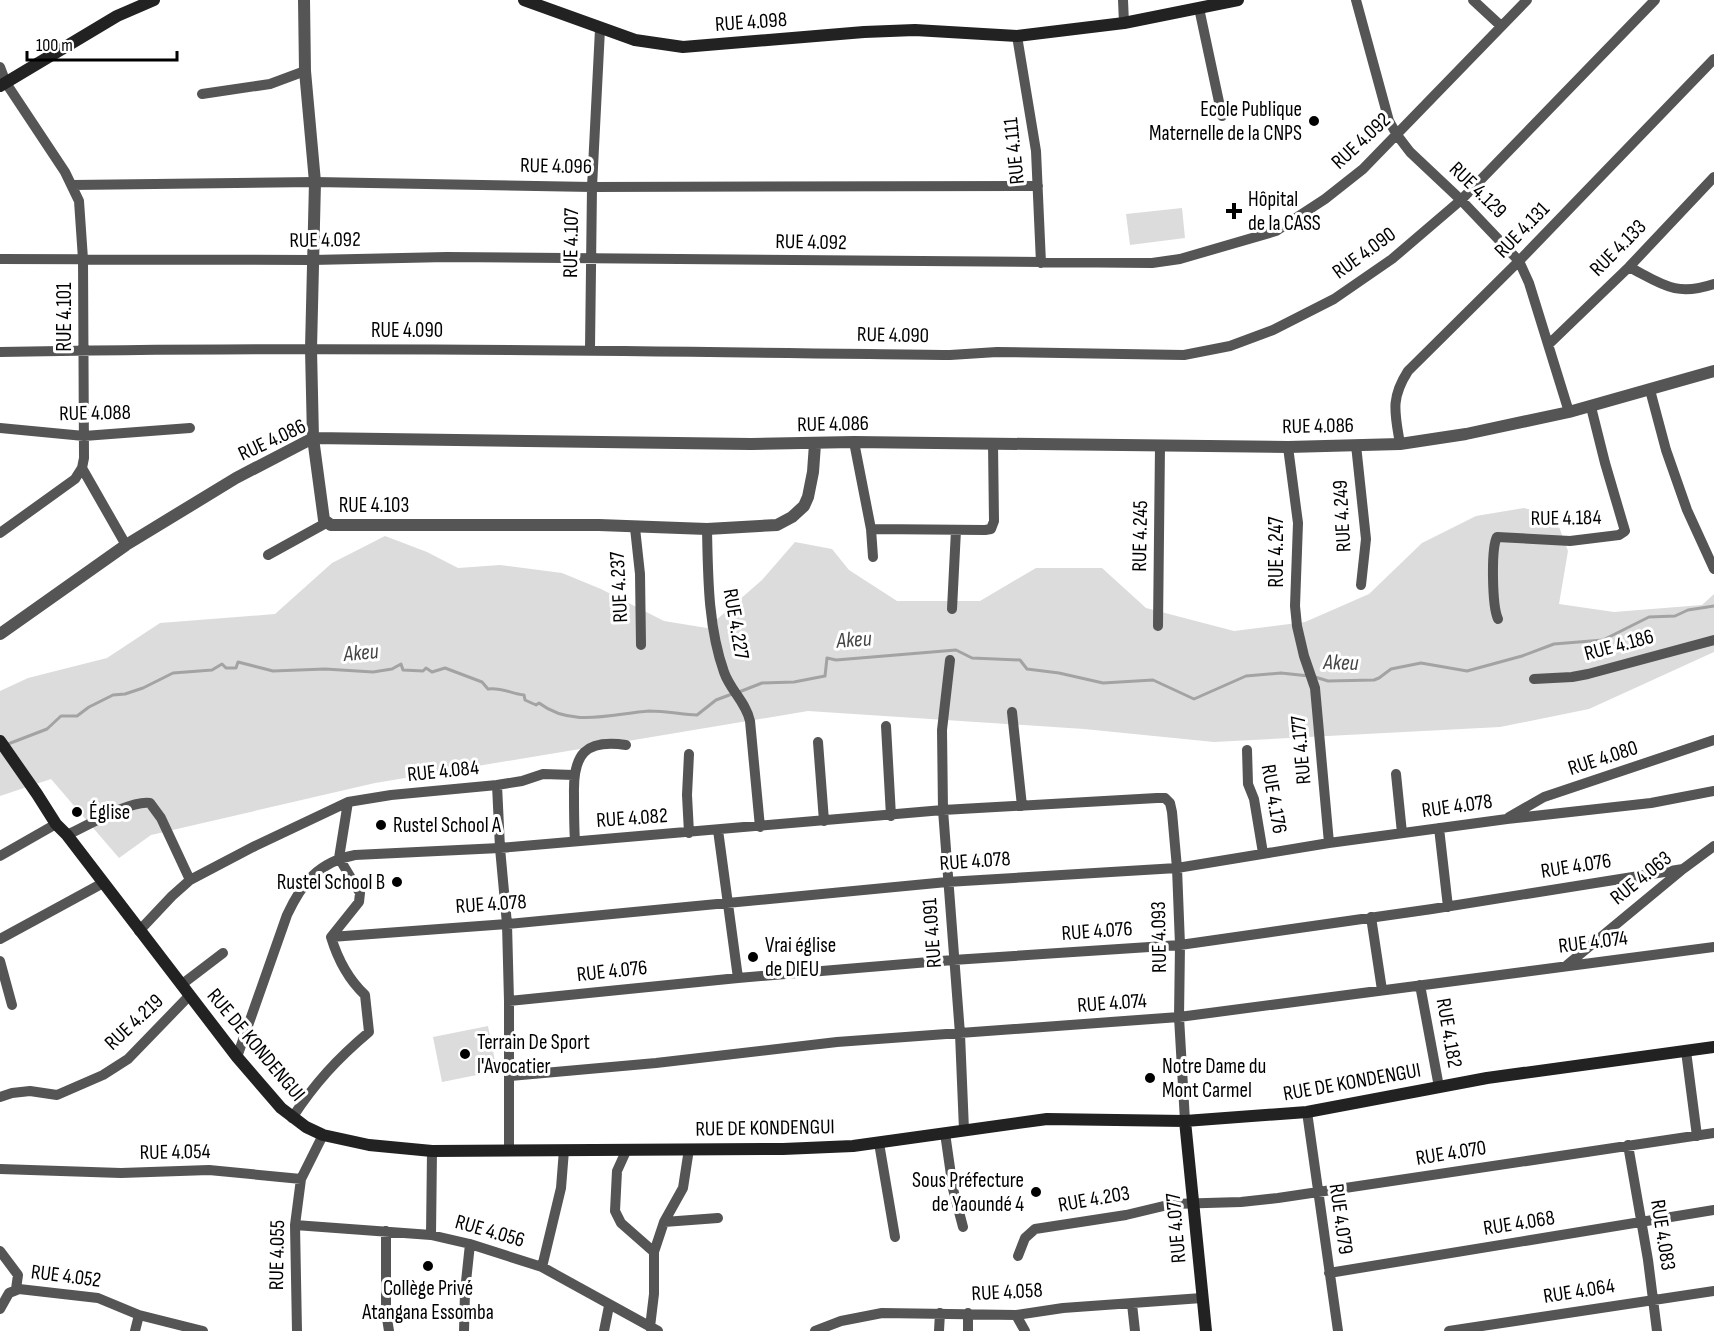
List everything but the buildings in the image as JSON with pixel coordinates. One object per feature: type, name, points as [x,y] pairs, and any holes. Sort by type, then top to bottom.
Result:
[{"type":"main road","points":[[3,84],[117,16],[154,0]]},
{"type":"main road","name":"RUE 4.098","points":[[524,0],[635,40],[683,47],[915,30],[1017,36],[1124,23],[1238,0]]},
{"type":"main road","name":"RUE DE KONDENGUI","points":[[3,745],[56,824],[67,835],[237,1058],[292,1118],[323,1135],[369,1145],[432,1151],[783,1149],[879,1143],[1047,1119],[1185,1121],[1307,1113],[1438,1087],[1560,1067],[1714,1047]]},
{"type":"main road","name":"RUE 4.077","points":[[1185,1121],[1206,1331]]},
{"type":"street","name":"RUE 4.103","points":[[304,0],[305,71],[315,182],[311,349],[313,438],[326,523],[331,525],[599,525],[707,529],[777,525],[792,517],[804,506],[813,472],[815,444]]},
{"type":"street","points":[[1123,0],[1124,23]]},
{"type":"street","name":"RUE 4.129","points":[[1356,0],[1384,106],[1397,135],[1410,152],[1519,261],[1529,283],[1569,412]]},
{"type":"street","points":[[1473,0],[1501,26]]},
{"type":"street","name":"RUE 4.092","points":[[0,260],[312,260],[447,257],[1152,263],[1180,259],[1275,231],[1341,187],[1364,169],[1527,0]]},
{"type":"street","name":"RUE 4.090","points":[[0,352],[590,349],[950,355],[997,352],[1184,355],[1230,346],[1252,339],[1334,299],[1392,259],[1461,201],[1655,0]]},
{"type":"street","points":[[1199,8],[1222,116]]},
{"type":"street","name":"RUE 4.107","points":[[590,349],[592,187],[600,29]]},
{"type":"street","name":"RUE 4.111","points":[[1017,36],[1031,118],[1038,186],[1041,263]]},
{"type":"street","name":"RUE 4.131","points":[[1400,444],[1395,399],[1398,386],[1408,371],[1519,261],[1714,59]]},
{"type":"street","name":"RUE 4.101","points":[[0,67],[3,84],[73,185],[79,201],[83,259],[84,436],[82,468]]},
{"type":"street","points":[[202,94],[270,84],[305,71]]},
{"type":"street","name":"RUE 4.133","points":[[1548,344],[1629,267],[1714,177]]},
{"type":"street","name":"RUE 4.096","points":[[73,185],[315,182],[592,187],[1038,186]]},
{"type":"street","points":[[1629,267],[1670,289],[1699,289],[1714,284]]},
{"type":"street","name":"RUE 4.086","points":[[0,634],[126,545],[236,478],[313,438],[1288,447],[1400,444],[1466,434],[1591,407],[1714,371]]},
{"type":"street","points":[[1650,390],[1666,450],[1687,510],[1714,569]]},
{"type":"street","name":"RUE 4.184","points":[[1498,618],[1494,607],[1493,584],[1494,544],[1497,537],[1570,541],[1623,534],[1591,407]]},
{"type":"street","name":"RUE 4.088","points":[[0,428],[84,436],[190,428]]},
{"type":"street","points":[[854,442],[871,529],[873,557]]},
{"type":"street","points":[[871,529],[991,529],[993,525],[993,444]]},
{"type":"street","name":"RUE 4.249","points":[[1356,445],[1366,539],[1361,585]]},
{"type":"street","name":"RUE 4.245","points":[[1158,626],[1160,446]]},
{"type":"street","name":"RUE 4.247","points":[[1288,447],[1298,523],[1295,606],[1304,656]]},
{"type":"street","points":[[0,533],[75,478],[82,468],[126,545]]},
{"type":"street","points":[[268,555],[326,523]]},
{"type":"street","name":"RUE 4.237","points":[[635,528],[640,574],[641,645]]},
{"type":"street","name":"RUE 4.227","points":[[707,529],[708,576],[715,639],[725,674],[745,706],[750,721],[760,827]]},
{"type":"street","points":[[952,609],[956,530]]},
{"type":"street","name":"RUE 4.186","points":[[1534,679],[1588,674],[1714,640]]},
{"type":"street","name":"RUE 4.177","points":[[1304,656],[1316,695],[1329,843]]},
{"type":"street","name":"RUE 4.091","points":[[950,660],[942,730],[943,810],[960,1034],[964,1130]]},
{"type":"street","points":[[1012,711],[1022,806]]},
{"type":"street","points":[[886,726],[891,816]]},
{"type":"street","name":"RUE 4.080","points":[[1507,819],[1544,797],[1714,740]]},
{"type":"street","points":[[818,741],[824,821]]},
{"type":"street","points":[[574,841],[574,775],[580,755],[588,748],[601,743],[626,745]]},
{"type":"street","name":"RUE 4.176","points":[[1247,750],[1248,784],[1254,799],[1263,853]]},
{"type":"street","points":[[688,833],[689,754]]},
{"type":"street","points":[[497,785],[543,774],[574,775]]},
{"type":"street","points":[[1396,774],[1402,833]]},
{"type":"street","name":"RUE 4.084","points":[[139,931],[190,880],[348,802],[497,785],[507,924],[509,1149]]},
{"type":"street","name":"RUE 4.078","points":[[331,937],[507,924],[728,901],[948,882],[1177,868],[1329,843],[1507,819],[1651,803],[1714,791]]},
{"type":"street","name":"RUE 4.082","points":[[237,1058],[287,915],[296,896],[313,875],[325,865],[339,858],[355,855],[500,848],[943,810],[1157,798]]},
{"type":"street","name":"RUE 4.093","points":[[1157,798],[1165,798],[1170,803],[1173,812],[1180,945],[1179,1017],[1185,1121]]},
{"type":"street","points":[[67,835],[126,806],[142,802],[150,803],[161,818],[190,880]]},
{"type":"street","points":[[292,1118],[317,1082],[369,1032],[365,995],[353,983],[337,957],[331,937],[359,902],[360,893],[339,858],[348,802]]},
{"type":"street","points":[[0,856],[56,824]]},
{"type":"street","points":[[1439,828],[1448,906]]},
{"type":"street","points":[[718,830],[738,978]]},
{"type":"street","name":"RUE 4.063","points":[[1567,965],[1714,846]]},
{"type":"street","name":"RUE 4.076","points":[[509,1001],[738,978],[954,960],[1180,945],[1683,869]]},
{"type":"street","points":[[0,939],[103,883]]},
{"type":"street","points":[[1371,917],[1382,990]]},
{"type":"street","name":"RUE 4.074","points":[[510,1076],[656,1064],[837,1042],[1179,1017],[1714,947]]},
{"type":"street","points":[[181,985],[223,953]]},
{"type":"street","points":[[0,961],[12,1005]]},
{"type":"street","name":"RUE 4.182","points":[[1420,985],[1438,1087]]},
{"type":"street","name":"RUE 4.219","points":[[0,1097],[30,1091],[57,1095],[103,1075],[128,1059],[189,996]]},
{"type":"street","points":[[1686,1051],[1697,1136]]},
{"type":"street","name":"RUE 4.079","points":[[1307,1113],[1338,1331]]},
{"type":"street","points":[[945,1133],[953,1189],[963,1227]]},
{"type":"street","name":"RUE 4.070","points":[[1193,1204],[1241,1202],[1318,1192],[1714,1133]]},
{"type":"street","points":[[301,1179],[323,1135]]},
{"type":"street","points":[[879,1143],[895,1237]]},
{"type":"street","name":"RUE 4.083","points":[[1628,1145],[1642,1223],[1657,1331]]},
{"type":"street","points":[[627,1149],[617,1171],[615,1211],[621,1223],[654,1252]]},
{"type":"street","points":[[653,1330],[654,1252],[662,1225],[683,1188],[689,1149]]},
{"type":"street","points":[[542,1267],[561,1188],[564,1150]]},
{"type":"street","points":[[431,1235],[432,1151]]},
{"type":"street","name":"RUE 4.054","points":[[0,1169],[121,1173],[208,1170],[301,1179]]},
{"type":"street","name":"RUE 4.055","points":[[297,1331],[295,1225],[301,1179]]},
{"type":"street","name":"RUE 4.203","points":[[1018,1256],[1025,1238],[1035,1229],[1126,1215],[1172,1204],[1193,1204]]},
{"type":"street","name":"RUE 4.068","points":[[1329,1273],[1714,1210]]},
{"type":"street","points":[[664,1222],[718,1218]]},
{"type":"street","name":"RUE 4.056","points":[[295,1225],[431,1235],[470,1244],[542,1267],[653,1330]]},
{"type":"street","points":[[386,1231],[386,1318],[389,1331]]},
{"type":"street","points":[[464,1331],[470,1244]]},
{"type":"street","points":[[0,1251],[18,1275],[16,1289]]},
{"type":"street","name":"RUE 4.052","points":[[0,1309],[9,1293],[16,1289],[98,1298],[139,1316],[203,1331]]},
{"type":"street","name":"RUE 4.064","points":[[1449,1331],[1714,1291]]},
{"type":"street","name":"RUE 4.058","points":[[815,1331],[840,1321],[882,1313],[940,1312],[1016,1315],[1063,1308],[1202,1298]]},
{"type":"street","points":[[1132,1304],[1135,1331]]},
{"type":"street","points":[[604,1331],[609,1306]]},
{"type":"street","points":[[939,1331],[940,1312]]},
{"type":"street","points":[[968,1313],[968,1331]]},
{"type":"street","points":[[1016,1315],[1025,1331]]},
{"type":"street","points":[[135,1331],[139,1316]]},
{"type":"shaded area","points":[[1182,208],[1185,238],[1130,245],[1126,214]]},
{"type":"shaded area","points":[[1524,508],[1555,516],[1568,551],[1559,604],[1614,612],[1702,605],[1714,594],[1714,652],[1589,709],[1500,727],[1214,742],[1084,729],[808,711],[375,783],[151,835],[119,858],[51,779],[0,796],[0,691],[28,678],[107,658],[160,623],[275,614],[332,563],[385,536],[427,552],[458,568],[500,565],[562,573],[601,589],[664,621],[707,628],[762,580],[795,542],[832,549],[849,570],[897,601],[980,601],[1036,568],[1102,568],[1146,608],[1234,631],[1305,622],[1369,594],[1422,543],[1476,516]]},
{"type":"shaded area","name":"Terrain De Sport l'Avocatier","points":[[488,1026],[497,1071],[442,1082],[433,1037]]},
{"type":"waterway","name":"Akeu","points":[[1315,677],[1328,681],[1374,680],[1391,669],[1421,663],[1467,671],[1522,656],[1554,644],[1603,640],[1649,617],[1675,616],[1688,610],[1714,606]]},
{"type":"waterway","name":"Akeu","points":[[739,692],[762,683],[794,682],[825,676],[827,658],[836,660],[956,650],[972,658],[1020,660],[1027,669],[1059,673],[1103,683],[1153,680],[1194,699],[1246,676],[1281,673],[1309,676]]},
{"type":"waterway","name":"Akeu","points":[[8,744],[47,729],[61,716],[77,716],[113,695],[143,688],[173,673],[212,670],[222,664],[226,668],[236,668],[238,662],[273,671],[325,669],[373,672],[392,669],[401,664],[403,670],[423,671],[426,668],[432,672],[445,668],[482,682],[488,689],[524,695],[525,700],[536,705],[539,703],[552,711],[592,718],[649,711],[697,715],[716,700],[732,694]]},
{"type":"place","name":"Ecole Publique Maternelle de la CNPS","points":[[1314,121]]},
{"type":"place","name":"Hôpital de la CASS","points":[[1234,211]]},
{"type":"place","name":"Église","points":[[77,812]]},
{"type":"place","name":"Rustel School A","points":[[381,825]]},
{"type":"place","name":"Rustel School B","points":[[397,882]]},
{"type":"place","name":"Vrai église de DIEU","points":[[753,957]]},
{"type":"place","name":"Terrain De Sport l'Avocatier","points":[[465,1054]]},
{"type":"place","name":"Notre Dame du Mont Carmel","points":[[1150,1078]]},
{"type":"place","name":"Sous Préfecture de Yaoundé 4","points":[[1036,1192]]},
{"type":"place","name":"Collège Privé Atangana Essomba","points":[[428,1266]]}]
